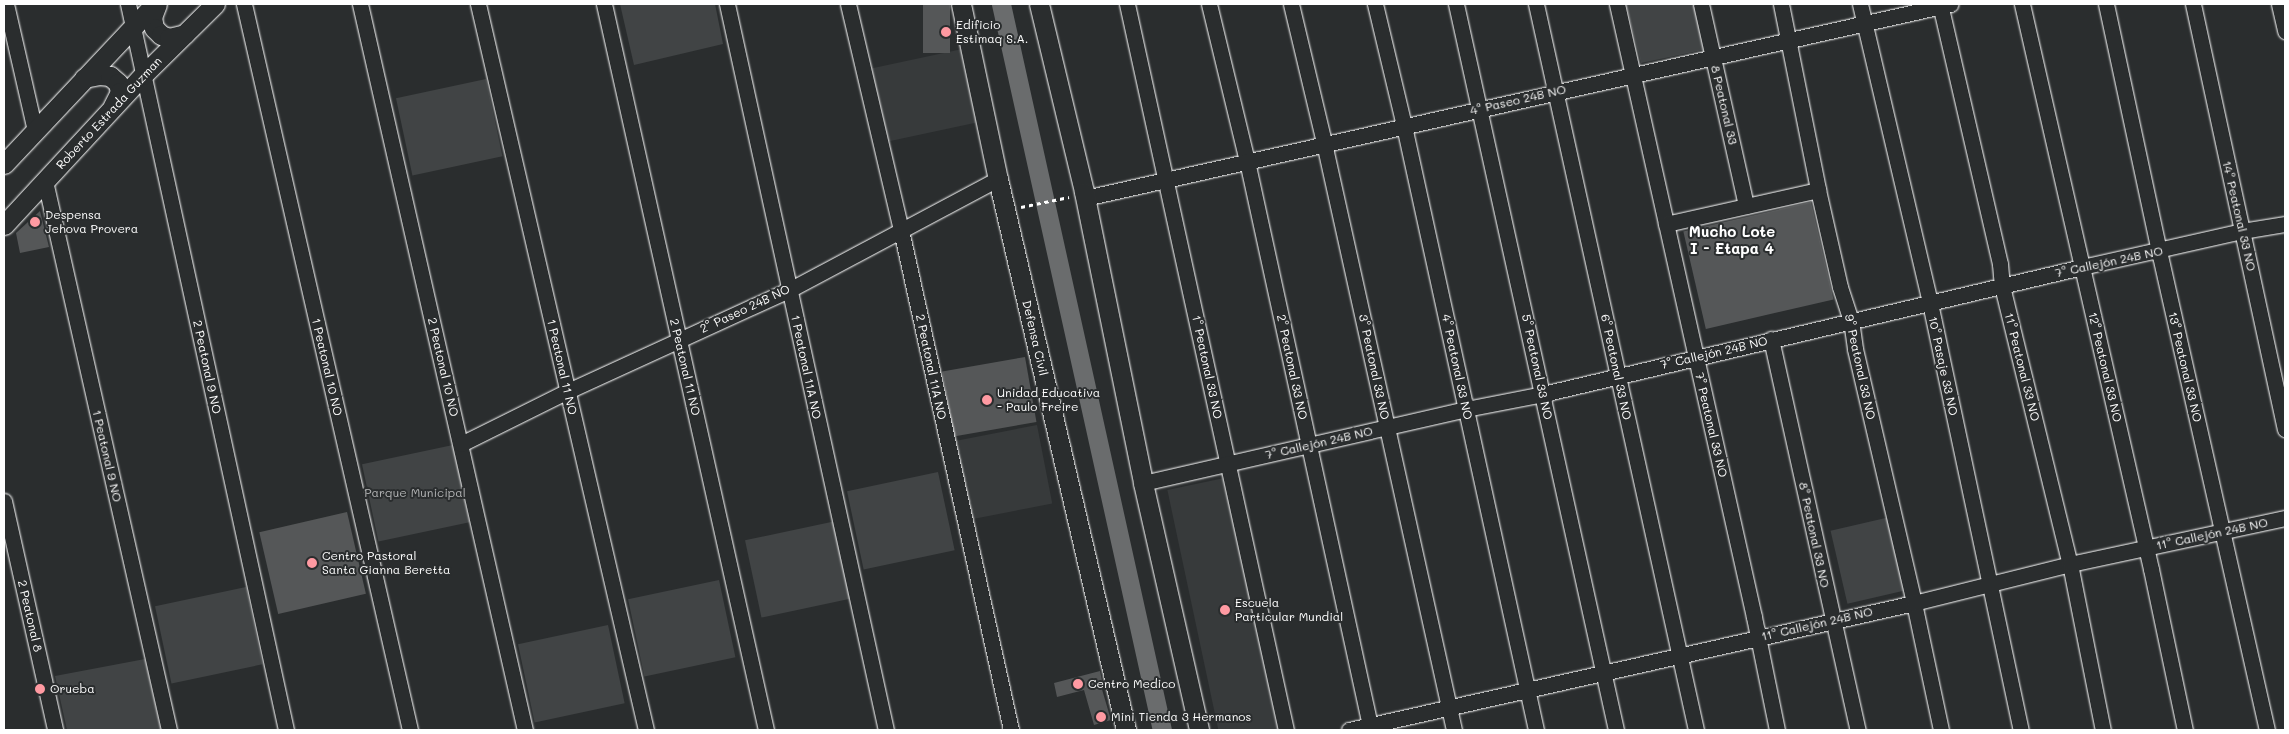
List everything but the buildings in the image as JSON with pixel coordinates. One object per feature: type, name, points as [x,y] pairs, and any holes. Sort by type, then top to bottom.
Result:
[{"type":"street","points":[[6,4],[35,131]]},
{"type":"street","name":"2 Peatonal 9 NO","points":[[128,4],[286,730]]},
{"type":"street","points":[[4,164],[133,26],[156,4]]},
{"type":"street","points":[[156,4],[152,18],[154,28],[161,35],[169,38],[185,34]]},
{"type":"street","name":"Roberto Estrada Guzman","points":[[4,225],[143,75],[215,4]]},
{"type":"street","name":"1 Peatonal 10 NO","points":[[244,4],[410,730]]},
{"type":"street","name":"2 Peatonal 10 NO","points":[[360,4],[525,730]]},
{"type":"street","name":"1 Peatonal 11 NO","points":[[478,4],[646,730]]},
{"type":"street","name":"2 Peatonal 11 NO","points":[[604,4],[766,730]]},
{"type":"street","name":"1 Peatonal 11A NO","points":[[727,4],[886,730]]},
{"type":"street","name":"2 Peatonal 11A NO","points":[[848,4],[901,230],[1011,730]]},
{"type":"street","name":"Defensa Civil","points":[[961,4],[998,179],[1125,730]]},
{"type":"street","points":[[1039,4],[1078,197],[1199,730]]},
{"type":"street","name":"1° Peatonal 33 NO","points":[[1127,4],[1286,730]]},
{"type":"street","name":"2° Peatonal 33 NO","points":[[1209,4],[1247,161],[1371,728]]},
{"type":"street","name":"3° Peatonal 33 NO","points":[[1291,4],[1324,143],[1454,730]]},
{"type":"street","name":"4° Peatonal 33 NO","points":[[1374,4],[1404,126],[1536,730]]},
{"type":"street","name":"5° Peatonal 33 NO","points":[[1456,4],[1544,394],[1616,730]]},
{"type":"street","name":"6° Peatonal 33 NO","points":[[1536,4],[1696,730]]},
{"type":"street","name":"7° Peatonal 33 NO","points":[[1617,4],[1754,617],[1756,638],[1777,730]]},
{"type":"street","name":"8 Peatonal 33","points":[[1701,4],[1746,206]]},
{"type":"street","name":"9° Peatonal 33 NO","points":[[1781,4],[1790,40],[1818,190],[1840,287],[1851,320],[1855,349],[1914,603],[1941,730]]},
{"type":"street","name":"10° Pasaje 33 NO","points":[[1860,4],[1930,303],[2021,730]]},
{"type":"street","name":"4° Paseo 24B NO","points":[[1078,197],[1633,75],[1944,4]]},
{"type":"street","name":"11° Peatonal 33 NO","points":[[1944,4],[2000,264],[2002,286],[2070,564],[2103,730]]},
{"type":"street","name":"12° Peatonal 33 NO","points":[[2022,4],[2146,548],[2185,730]]},
{"type":"street","name":"13° Peatonal 33 NO","points":[[2106,4],[2158,251],[2266,730]]},
{"type":"street","name":"14° Peatonal 33 NO","points":[[2193,4],[2285,429]]},
{"type":"street","points":[[2285,5],[2279,4],[2285,31]]},
{"type":"street","points":[[84,78],[100,75],[110,76],[118,83],[120,92],[113,107]]},
{"type":"street","name":"2° Paseo 24B NO","points":[[461,444],[679,339],[789,290],[998,179]]},
{"type":"street","name":"1 Peatonal 9 NO","points":[[45,181],[169,730]]},
{"type":"street","points":[[1666,224],[1818,190]]},
{"type":"street","name":"7° Callejón 24B NO","points":[[1143,483],[1466,409],[1544,394],[1618,374],[2082,267],[2285,224]]},
{"type":"street","name":"8° Peatonal 33 NO","points":[[1771,339],[1858,730]]},
{"type":"street","name":"2 Peatonal 8","points":[[4,502],[55,730]]},
{"type":"street","name":"11° Callejón 24B NO","points":[[1349,730],[1371,728],[1603,672],[1914,603],[2070,564],[2285,518]]},
{"type":"path","points":[[1023,206],[1078,197]]},
{"type":"shaded area","points":[[967,48],[983,121],[887,142],[871,68]]},
{"type":"shaded area","points":[[1037,425],[1052,504],[968,520],[953,441]]},
{"type":"shaded area","name":"Escuela Particular Mundial","points":[[1229,477],[1283,730],[1218,730],[1167,490]]},
{"type":"green space","points":[[620,4],[715,4],[723,44],[634,65]]},
{"type":"green space","points":[[1626,4],[1696,4],[1707,49],[1641,63]]},
{"type":"green space","points":[[486,79],[502,156],[412,175],[396,98]]},
{"type":"green space","name":"Parque Municipal","points":[[453,445],[469,522],[378,542],[362,464]]},
{"type":"green space","points":[[938,472],[955,550],[864,570],[847,491]]},
{"type":"green space","points":[[1890,517],[1907,590],[1847,604],[1831,531]]},
{"type":"green space","points":[[836,521],[852,598],[761,618],[745,540]]},
{"type":"green space","points":[[719,580],[735,657],[644,677],[628,599]]},
{"type":"green space","points":[[246,587],[262,664],[171,684],[155,606]]},
{"type":"green space","points":[[608,625],[625,703],[535,722],[518,644]]},
{"type":"green space","points":[[145,659],[161,730],[67,730],[55,676]]},
{"type":"waterway","points":[[1001,4],[1162,730]]},
{"type":"place","name":"Edificio Estimaq S.A.","points":[[946,32]]},
{"type":"place","name":"Despensa Jehova Provera","points":[[35,222]]},
{"type":"place","name":"Unidad Educativa - Paulo Freire","points":[[987,400]]},
{"type":"place","name":"Centro Pastoral Santa Gianna Beretta","points":[[312,563]]},
{"type":"place","name":"Escuela Particular Mundial","points":[[1225,610]]},
{"type":"place","name":"Centro Medico","points":[[1078,684]]},
{"type":"place","name":"Orueba","points":[[40,689]]},
{"type":"place","name":"Mini Tienda 3 Hermanos","points":[[1101,717]]},
{"type":"district","name":"Mucho Lote I - Etapa 4","points":[[1732,240]]}]
